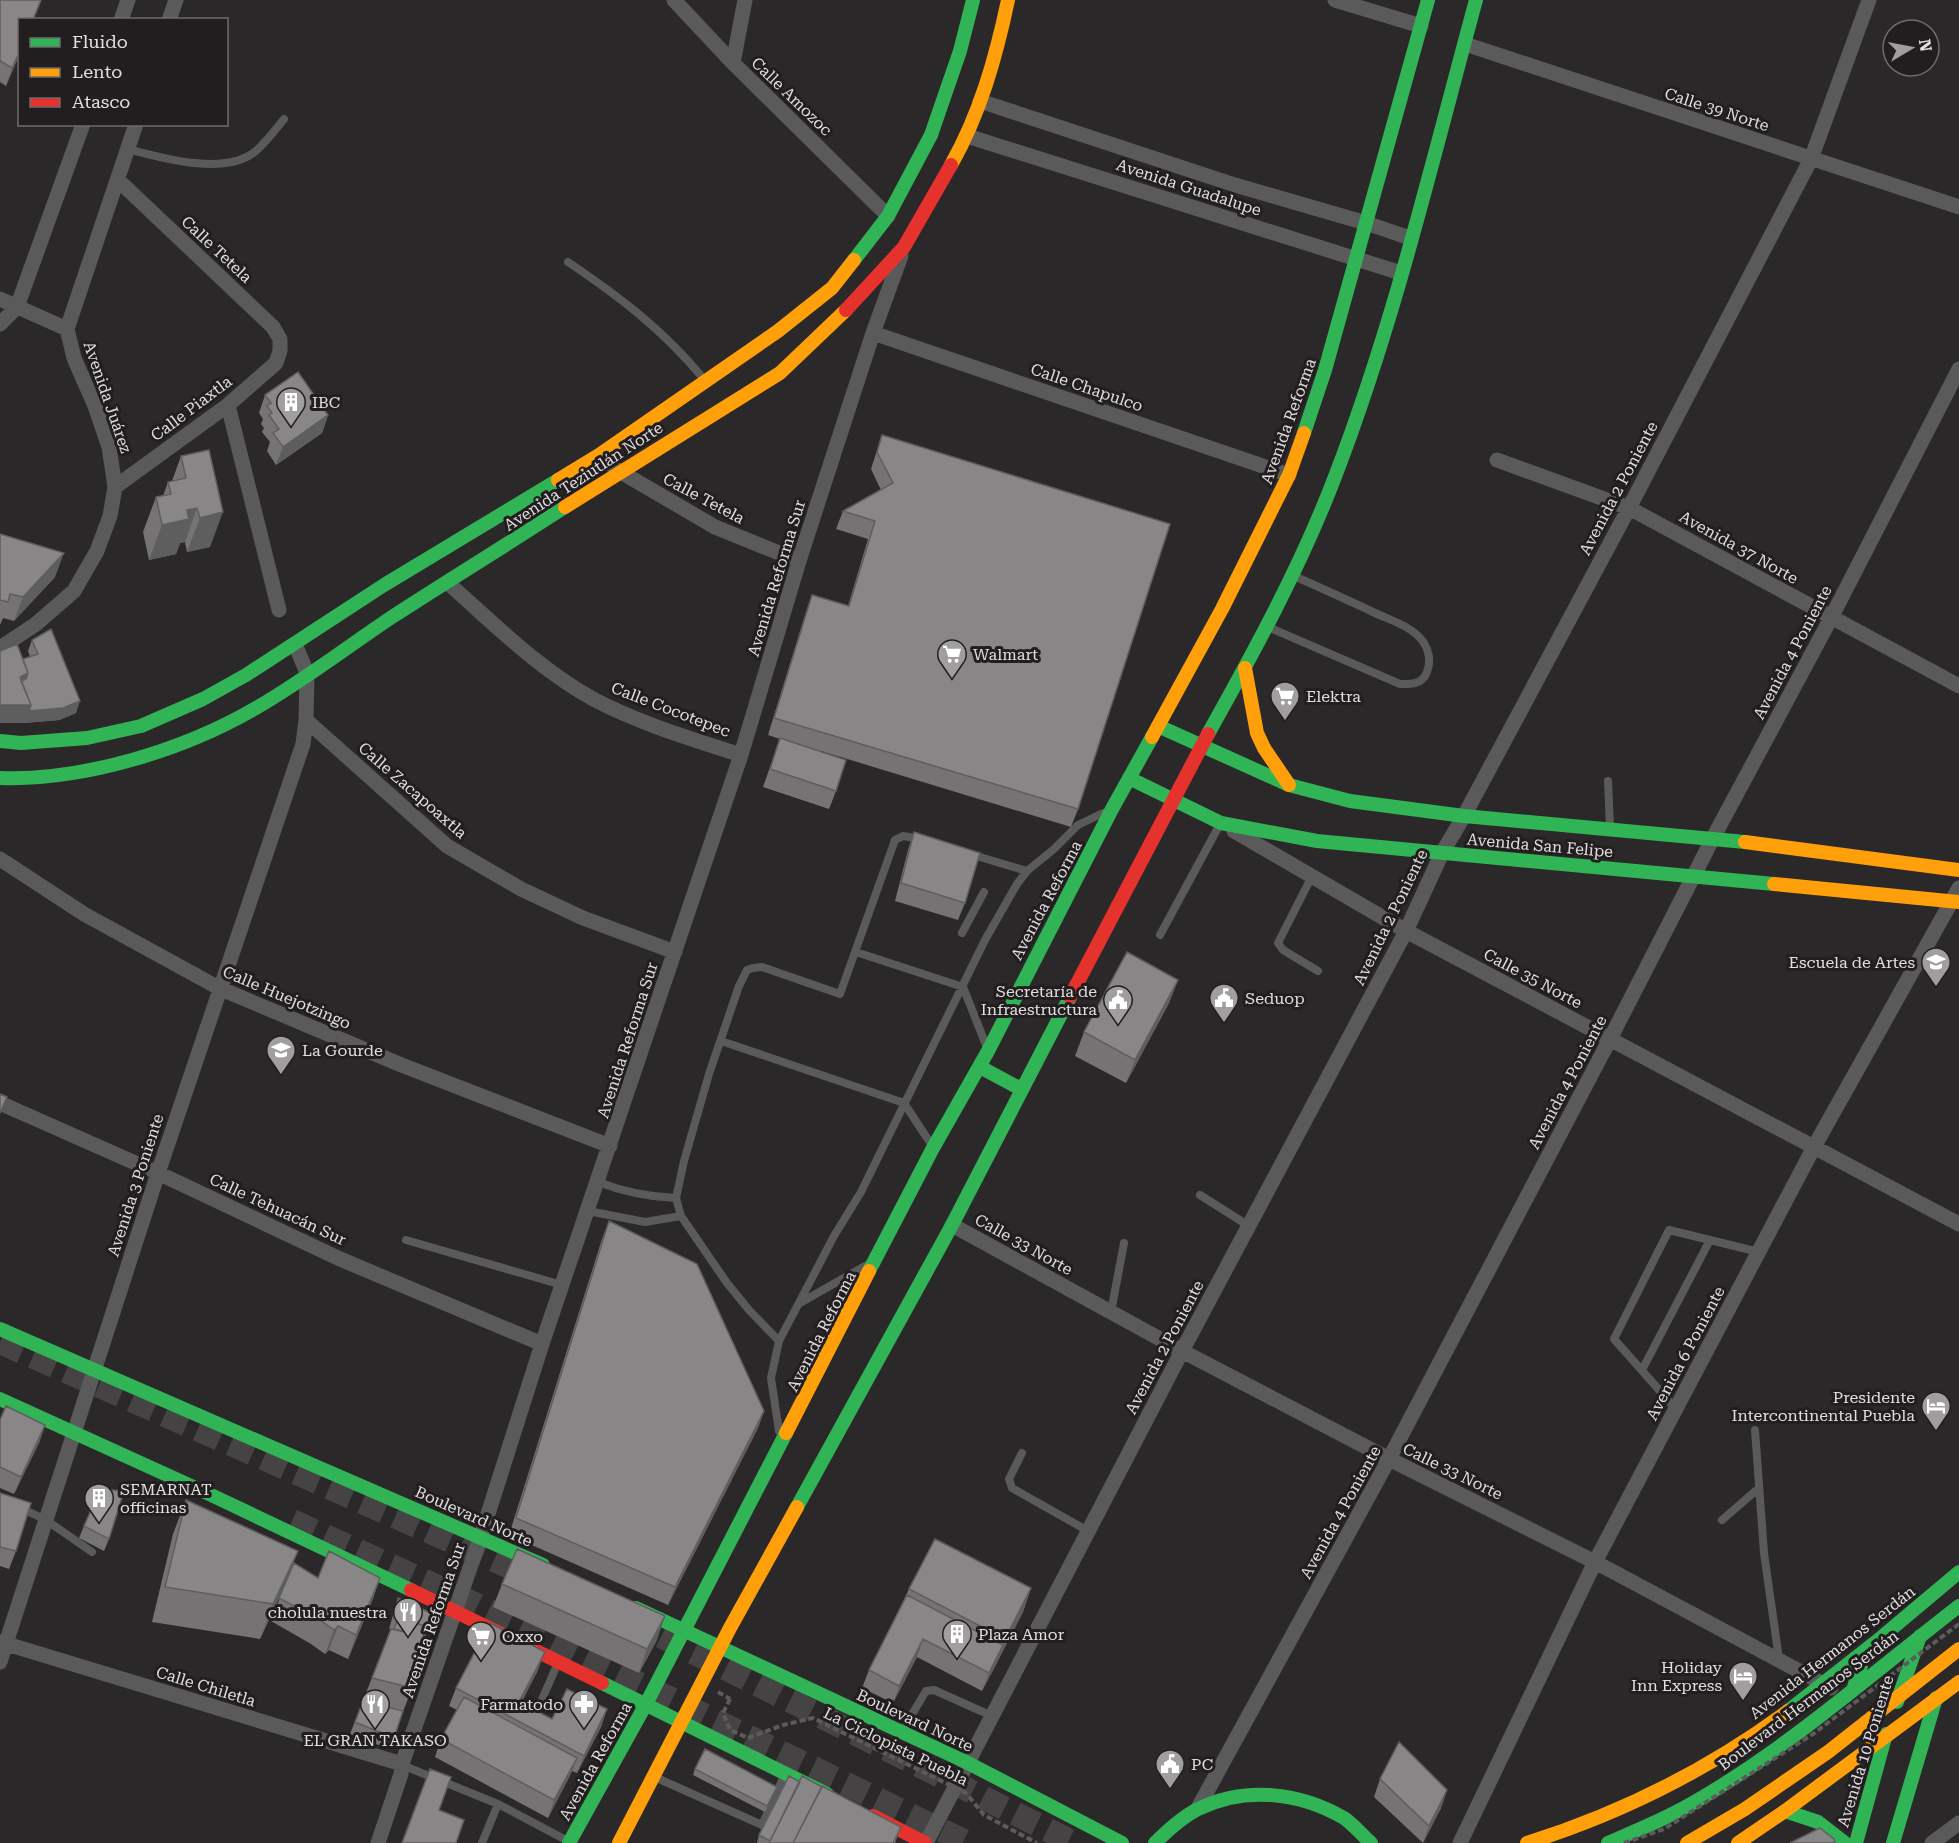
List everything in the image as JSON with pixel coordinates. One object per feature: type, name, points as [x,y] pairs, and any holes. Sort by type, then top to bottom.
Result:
[{"type":"main road","name":"Avenida Teziutlán Norte","points":[[0,741],[21,743],[87,738],[141,726],[203,699],[246,675],[384,585],[599,455],[778,331],[832,288],[888,216],[932,135],[960,51],[973,0]]},
{"type":"main road","name":"Avenida Teziutlán Norte","points":[[0,778],[24,779],[57,776],[122,762],[168,749],[256,708],[619,472],[780,373],[848,308],[904,247],[967,136],[1001,32],[1008,0]]},
{"type":"main road","name":"Avenida Reforma","points":[[569,1842],[646,1704],[933,1149],[988,1052],[1112,809],[1222,609],[1288,475],[1324,370],[1428,0]]},
{"type":"main road","points":[[620,1843],[720,1646],[952,1225],[1172,800],[1245,668],[1292,575],[1336,475],[1368,382],[1401,273],[1476,0]]},
{"type":"main road","points":[[1245,668],[1257,733],[1264,748],[1289,785]]},
{"type":"main road","name":"Avenida San Felipe","points":[[1158,726],[1289,785],[1350,801],[1464,816],[1713,838],[1959,870]]},
{"type":"main road","name":"Avenida San Felipe","points":[[1130,778],[1221,823],[1317,841],[1693,876],[1957,897]]},
{"type":"main road","points":[[980,1067],[1021,1089]]},
{"type":"main road","name":"Boulevard Norte","points":[[0,1329],[481,1536],[553,1570]]},
{"type":"main road","points":[[0,1399],[275,1525],[838,1799]]},
{"type":"main road","name":"Avenida Hermanos Serdán","points":[[1527,1843],[1571,1830],[1642,1800],[1707,1766],[1824,1683],[1959,1572]]},
{"type":"main road","name":"Boulevard Norte","points":[[626,1603],[968,1763],[1122,1843]]},
{"type":"main road","name":"Boulevard Hermanos Serdán","points":[[1608,1843],[1630,1835],[1678,1811],[1727,1782],[1815,1719],[1959,1606]]},
{"type":"main road","name":"Avenida 10 Poniente","points":[[1856,1843],[1885,1737],[1920,1636]]},
{"type":"main road","points":[[1687,1843],[1745,1809],[1828,1752],[1959,1648]]},
{"type":"main road","points":[[1849,1692],[1866,1650]]},
{"type":"main road","points":[[1893,1843],[1946,1659]]},
{"type":"main road","points":[[1738,1843],[1785,1811],[1959,1682]]},
{"type":"main road","points":[[1155,1843],[1169,1828],[1198,1808],[1235,1795],[1274,1793],[1311,1802],[1345,1820],[1371,1843]]},
{"type":"main road","points":[[860,1809],[925,1843]]},
{"type":"main road","points":[[1785,1811],[1818,1822],[1845,1843]]},
{"type":"street","points":[[122,18],[128,0]]},
{"type":"street","points":[[171,18],[176,0]]},
{"type":"street","name":"Calle Amozoc","points":[[674,0],[733,63],[888,216]]},
{"type":"street","points":[[733,63],[746,0]]},
{"type":"street","points":[[1335,0],[1421,26]]},
{"type":"street","name":"Avenida 2 Poniente","points":[[925,1843],[1182,1351],[1406,931],[1442,853],[1629,508],[1811,159],[1863,2]]},
{"type":"street","name":"Calle 39 Norte","points":[[1465,44],[1959,207]]},
{"type":"street","name":"Avenida Guadalupe","points":[[980,101],[1235,185],[1410,238]]},
{"type":"street","points":[[0,324],[17,307],[82,126]]},
{"type":"street","name":"Avenida Juárez","points":[[0,648],[36,624],[74,591],[97,551],[110,516],[116,487],[109,447],[95,406],[74,358],[67,329],[135,126]]},
{"type":"street","name":"Avenida Guadalupe","points":[[967,136],[1401,273]]},
{"type":"street","name":"Calle Tetela","points":[[118,180],[273,327],[280,339],[280,351]]},
{"type":"street","name":"Avenida Reforma Sur","points":[[378,1843],[401,1774],[402,1764],[481,1536],[542,1344],[741,755],[799,561],[873,333],[904,247]]},
{"type":"street","points":[[0,299],[67,329]]},
{"type":"street","name":"Calle Chapulco","points":[[873,333],[1288,475]]},
{"type":"street","name":"Calle Piaxtla","points":[[116,487],[228,405],[276,363],[280,351]]},
{"type":"street","name":"Avenida 4 Poniente","points":[[1198,1808],[1389,1459],[1693,876],[1831,618],[1959,369]]},
{"type":"street","points":[[228,405],[279,610]]},
{"type":"street","name":"Calle Tetela","points":[[599,455],[619,472],[715,527],[799,561]]},
{"type":"street","name":"Avenida 37 Norte","points":[[1497,460],[1629,508],[1959,686]]},
{"type":"street","name":"Calle Cocotepec","points":[[448,583],[536,661],[595,700],[667,731],[741,755]]},
{"type":"street","points":[[295,644],[307,673],[306,720]]},
{"type":"street","name":"Calle Zacapoaxtla","points":[[306,720],[447,846],[520,889],[583,918],[675,952]]},
{"type":"street","name":"Avenida 3 Poniente","points":[[0,1662],[3,1643],[46,1520],[73,1431],[219,988],[303,744],[306,720]]},
{"type":"street","name":"Calle 35 Norte","points":[[1221,823],[1406,931],[1959,1224]]},
{"type":"street","name":"Calle Huejotzingo","points":[[0,859],[84,914],[219,988],[399,1064],[610,1146]]},
{"type":"street","name":"Avenida 6 Poniente","points":[[1460,1843],[1594,1562],[1815,1147],[1957,897]]},
{"type":"street","name":"Calle Tehuacán Sur","points":[[0,1103],[158,1173],[340,1259],[542,1344]]},
{"type":"street","name":"Calle 33 Norte","points":[[952,1225],[1182,1351],[1389,1459],[1594,1562],[1824,1683],[1849,1692]]},
{"type":"street","name":"Calle Chiletla","points":[[3,1643],[402,1764]]},
{"type":"street","points":[[1932,1843],[1959,1823]]},
{"type":"lane","points":[[128,149],[175,162],[228,164],[256,152],[284,118]]},
{"type":"lane","points":[[568,262],[615,293],[644,316],[685,357],[705,381]]},
{"type":"lane","points":[[1266,627],[1400,684],[1413,684],[1422,680],[1428,670],[1430,657],[1425,644],[1416,634],[1292,575]]},
{"type":"lane","points":[[1608,781],[1610,829]]},
{"type":"lane","points":[[781,1444],[771,1378],[779,1341],[834,1236],[861,1192],[1002,910],[1027,871],[1078,825],[1112,809]]},
{"type":"lane","points":[[1160,935],[1221,823]]},
{"type":"lane","points":[[779,1341],[749,1310],[728,1283],[681,1216],[675,1198],[709,1074],[739,986],[747,970],[762,968],[840,994],[895,840],[903,836],[928,841]]},
{"type":"lane","points":[[961,851],[1027,871]]},
{"type":"lane","points":[[1312,876],[1278,943],[1283,950],[1318,970]]},
{"type":"lane","points":[[962,933],[984,892]]},
{"type":"lane","points":[[856,952],[963,987]]},
{"type":"lane","points":[[963,987],[988,1052]]},
{"type":"lane","points":[[721,1041],[904,1103],[933,1149]]},
{"type":"lane","points":[[598,1182],[625,1192],[675,1198]]},
{"type":"lane","points":[[1200,1195],[1249,1226]]},
{"type":"lane","points":[[588,1211],[645,1222],[681,1216]]},
{"type":"lane","points":[[1676,1409],[1614,1339],[1669,1230],[1759,1252]]},
{"type":"lane","points":[[406,1240],[562,1285]]},
{"type":"lane","points":[[1642,1370],[1710,1240]]},
{"type":"lane","points":[[1111,1312],[1124,1243]]},
{"type":"lane","points":[[798,1304],[876,1259]]},
{"type":"lane","points":[[1755,1430],[1764,1553],[1779,1659]]},
{"type":"lane","points":[[1022,1453],[1009,1479],[1012,1488],[1088,1532]]},
{"type":"lane","points":[[1722,1520],[1759,1488]]},
{"type":"lane","points":[[12,1504],[46,1520],[92,1552]]},
{"type":"lane","points":[[536,1713],[558,1661]]},
{"type":"lane","points":[[902,1732],[926,1691],[934,1690],[992,1716]]},
{"type":"lane","points":[[402,1764],[498,1804],[569,1842]]},
{"type":"lane","points":[[653,1776],[762,1825],[785,1773]]},
{"type":"lane","points":[[482,1843],[498,1804]]},
{"type":"path","points":[[1624,1843],[1664,1829],[1813,1734],[1959,1624]]},
{"type":"path","name":"La Ciclopista Puebla","points":[[717,1692],[730,1699],[723,1713],[730,1730],[748,1738],[783,1725],[813,1718],[966,1792],[984,1815],[1037,1843]]},
{"type":"building","points":[[0,0],[41,0],[34,18],[18,18],[18,55],[12,68],[0,61]]},
{"type":"building","points":[[298,372],[328,415],[283,447],[273,433],[279,429],[269,415],[272,413],[267,406],[271,403],[265,395]]},
{"type":"building","name":"Walmart","points":[[882,435],[1170,524],[1078,809],[774,718],[812,595],[849,606],[875,521],[843,511],[893,483],[877,452]]},
{"type":"building","points":[[209,450],[223,512],[200,518],[197,508],[187,510],[189,519],[162,525],[156,497],[171,494],[168,482],[186,478],[181,456]]},
{"type":"building","points":[[0,534],[64,553],[23,597],[10,594],[8,602],[0,600]]},
{"type":"building","points":[[51,629],[80,701],[63,708],[29,711],[31,705],[21,681],[26,679],[28,673],[23,659],[38,654],[32,640]]},
{"type":"building","points":[[17,644],[28,673],[20,677],[31,705],[0,705],[0,651]]},
{"type":"building","points":[[780,738],[846,760],[836,791],[770,769]]},
{"type":"building","points":[[914,832],[980,853],[965,903],[901,883]]},
{"type":"building","points":[[1127,952],[1178,980],[1135,1060],[1084,1032]]},
{"type":"building","points":[[0,1094],[7,1097],[0,1113]]},
{"type":"building","points":[[609,1221],[697,1264],[764,1411],[675,1587],[516,1518]]},
{"type":"building","points":[[6,1406],[45,1425],[21,1477],[0,1467],[0,1420]]},
{"type":"building","name":"SEMARNAT officinas","points":[[112,1490],[124,1491],[109,1539],[84,1526],[98,1494],[109,1499]]},
{"type":"building","points":[[0,1493],[31,1503],[16,1551],[0,1547]]},
{"type":"building","points":[[186,1500],[298,1551],[273,1604],[165,1587]]},
{"type":"building","points":[[935,1539],[1031,1588],[1005,1639],[909,1589]]},
{"type":"building","points":[[517,1549],[665,1616],[647,1649],[502,1584]]},
{"type":"building","points":[[329,1551],[380,1578],[356,1635],[338,1626],[334,1630],[279,1598],[294,1563],[318,1578]]},
{"type":"building","points":[[907,1595],[1003,1645],[989,1673],[923,1639],[899,1686],[869,1670]]},
{"type":"building","points":[[398,1598],[433,1614],[420,1647],[426,1627],[409,1620],[405,1631],[394,1629],[398,1619],[394,1617]]},
{"type":"building","points":[[409,1620],[426,1627],[415,1662],[419,1665],[412,1688],[372,1678],[391,1629],[406,1632]]},
{"type":"building","points":[[490,1623],[545,1652],[519,1702],[552,1719],[567,1689],[607,1709],[584,1756],[456,1688]]},
{"type":"building","points":[[464,1697],[577,1758],[554,1800],[441,1739]]},
{"type":"building","points":[[363,1701],[403,1711],[394,1738],[355,1722]]},
{"type":"building","points":[[1399,1742],[1447,1790],[1429,1826],[1380,1779]]},
{"type":"building","points":[[705,1749],[777,1787],[767,1806],[695,1769]]},
{"type":"building","points":[[430,1769],[451,1777],[439,1810],[464,1820],[456,1843],[402,1843]]},
{"type":"building","points":[[789,1776],[800,1782],[770,1841],[759,1835]]},
{"type":"building","points":[[802,1776],[822,1787],[793,1843],[769,1843]]},
{"type":"building","points":[[822,1786],[901,1827],[893,1843],[793,1843]]},
{"type":"building","points":[[1820,1828],[1834,1839],[1835,1843],[1790,1843]]},
{"type":"tunnel","points":[[0,1342],[539,1580]]},
{"type":"tunnel","points":[[292,1521],[458,1596],[968,1843]]},
{"type":"tunnel","points":[[629,1620],[1074,1843]]},
{"type":"traffic: fast","points":[[854,260],[888,216],[931,135],[960,51],[973,0]]},
{"type":"traffic: fast","points":[[1304,433],[1325,370],[1428,0]]},
{"type":"traffic: fast","points":[[1208,734],[1293,574],[1336,474],[1395,298],[1476,0]]},
{"type":"traffic: fast","points":[[0,741],[21,743],[87,738],[141,726],[203,699],[246,675],[384,585],[558,480]]},
{"type":"traffic: fast","points":[[0,778],[32,778],[65,774],[132,760],[197,737],[228,723],[291,687],[392,617],[565,507]]},
{"type":"traffic: fast","points":[[1158,726],[1289,785],[1350,801],[1464,816],[1745,842]]},
{"type":"traffic: fast","points":[[869,1271],[933,1148],[988,1051],[1112,809],[1152,737]]},
{"type":"traffic: fast","points":[[1129,778],[1221,823],[1317,841],[1774,884]]},
{"type":"traffic: fast","points":[[797,1507],[952,1225],[1070,997]]},
{"type":"traffic: fast","points":[[980,1067],[1021,1089]]},
{"type":"traffic: fast","points":[[0,1329],[543,1565]]},
{"type":"traffic: fast","points":[[0,1399],[209,1494],[411,1590]]},
{"type":"traffic: fast","points":[[569,1843],[646,1704],[786,1433]]},
{"type":"traffic: fast","points":[[1788,1711],[1877,1641],[1959,1572]]},
{"type":"traffic: fast","points":[[1608,1843],[1680,1810],[1770,1754],[1959,1606]]},
{"type":"traffic: fast","points":[[636,1608],[968,1763],[1122,1843]]},
{"type":"traffic: fast","points":[[1897,1702],[1920,1636]]},
{"type":"traffic: fast","points":[[1854,1687],[1866,1650]]},
{"type":"traffic: fast","points":[[602,1683],[827,1794]]},
{"type":"traffic: fast","points":[[1893,1843],[1936,1698]]},
{"type":"traffic: fast","points":[[1856,1843],[1886,1734]]},
{"type":"traffic: fast","points":[[1155,1843],[1175,1824],[1198,1809],[1234,1797],[1253,1795],[1290,1798],[1327,1809],[1348,1821],[1371,1843]]},
{"type":"traffic: fast","points":[[1785,1811],[1818,1822],[1845,1843]]},
{"type":"traffic: slow","points":[[951,165],[986,85],[1008,0]]},
{"type":"traffic: slow","points":[[558,480],[599,455],[778,331],[832,288],[854,260]]},
{"type":"traffic: slow","points":[[565,507],[780,373],[846,310]]},
{"type":"traffic: slow","points":[[1152,737],[1222,609],[1289,475],[1304,433]]},
{"type":"traffic: slow","points":[[1245,668],[1257,733],[1264,748],[1289,785]]},
{"type":"traffic: slow","points":[[1745,842],[1959,870]]},
{"type":"traffic: slow","points":[[1774,884],[1959,902]]},
{"type":"traffic: slow","points":[[786,1433],[869,1271]]},
{"type":"traffic: slow","points":[[619,1843],[730,1628],[797,1507]]},
{"type":"traffic: slow","points":[[1687,1843],[1745,1809],[1828,1752],[1959,1649]]},
{"type":"traffic: slow","points":[[1738,1843],[1785,1811],[1959,1682]]},
{"type":"traffic: slow","points":[[1527,1843],[1597,1818],[1663,1788],[1727,1752],[1788,1711]]},
{"type":"traffic: jam","points":[[846,310],[904,247],[951,165]]},
{"type":"traffic: jam","points":[[1070,997],[1208,734]]},
{"type":"traffic: jam","points":[[411,1590],[602,1683]]},
{"type":"traffic: jam","points":[[873,1816],[925,1843]]},
{"type":"place","name":"IBC","points":[[291,428]]},
{"type":"place","name":"Walmart","points":[[952,680]]},
{"type":"place","name":"Elektra","points":[[1285,722]]},
{"type":"place","name":"Escuela de Artes","points":[[1936,988]]},
{"type":"place","name":"Seduop","points":[[1224,1024]]},
{"type":"place","name":"Secretaría de Infraestructura","points":[[1118,1026]]},
{"type":"place","name":"La Gourde","points":[[281,1076]]},
{"type":"place","name":"Presidente Intercontinental Puebla","points":[[1936,1432]]},
{"type":"place","name":"SEMARNAT officinas","points":[[99,1524]]},
{"type":"place","name":"cholula nuestra","points":[[408,1638]]},
{"type":"place","name":"Plaza Amor","points":[[957,1660]]},
{"type":"place","name":"Oxxo","points":[[481,1662]]},
{"type":"place","name":"Holiday Inn Express","points":[[1743,1702]]},
{"type":"place","name":"EL GRAN TAKASO","points":[[375,1730]]},
{"type":"place","name":"Farmatodo","points":[[584,1730]]},
{"type":"place","name":"PC","points":[[1170,1790]]}]
